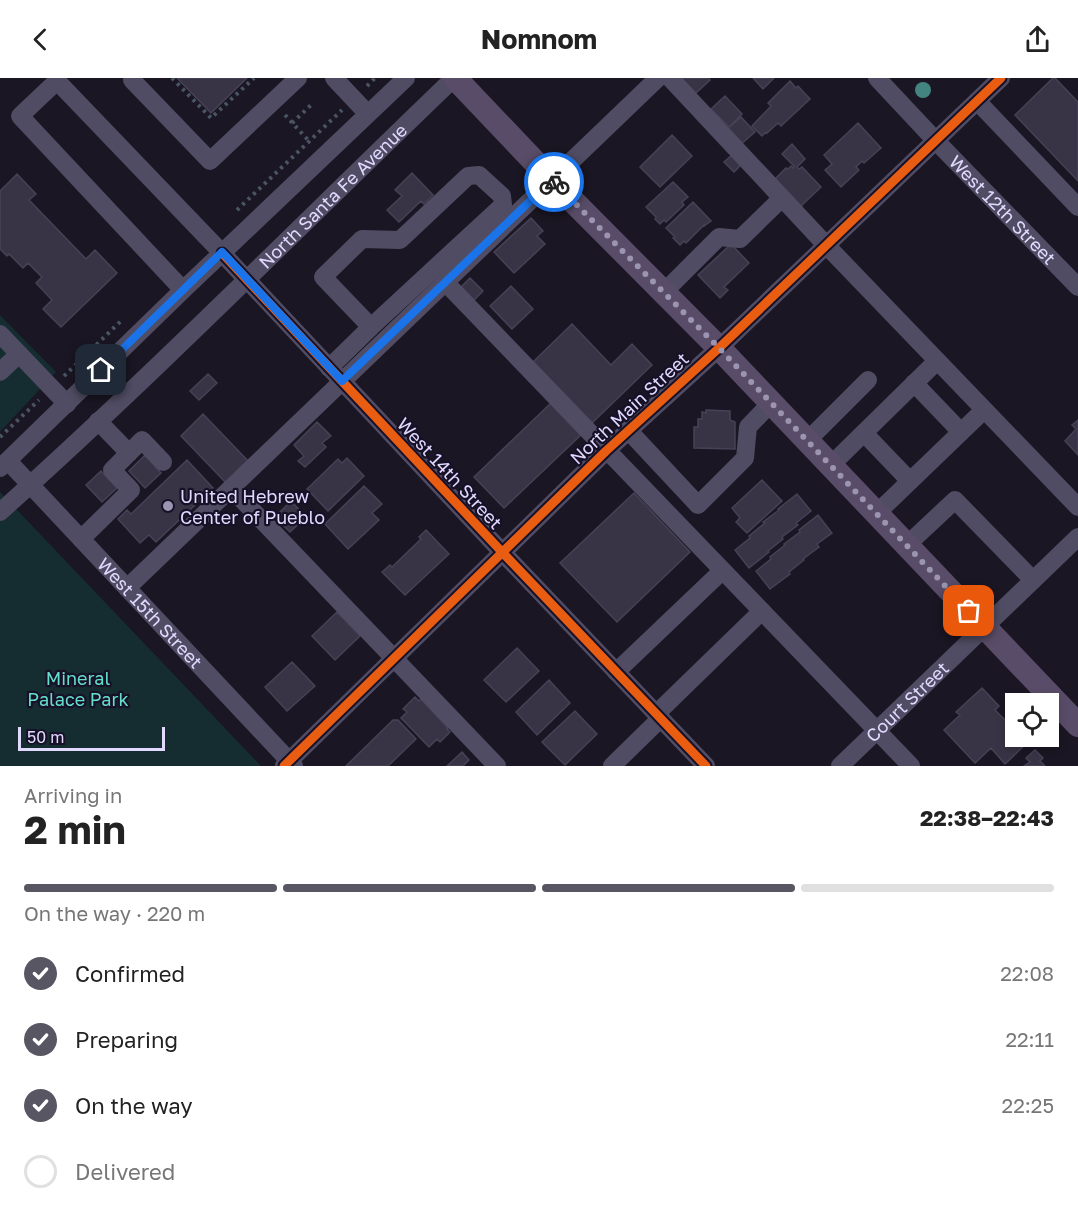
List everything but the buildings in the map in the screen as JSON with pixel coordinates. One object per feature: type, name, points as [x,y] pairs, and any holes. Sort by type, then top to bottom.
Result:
[{"type":"main road","points":[[455,78],[552,180],[719,348],[1078,725]]},
{"type":"street","points":[[132,80],[210,161],[298,78]]},
{"type":"street","points":[[334,78],[368,113]]},
{"type":"street","name":"North Santa Fe Avenue","points":[[4,465],[222,252],[406,78]]},
{"type":"street","name":"North Santa Fe Avenue","points":[[0,512],[126,396],[455,78]]},
{"type":"street","points":[[127,588],[658,78]]},
{"type":"street","points":[[670,78],[826,245],[1078,507]]},
{"type":"street","name":"West 12th Street","points":[[877,78],[1078,287]]},
{"type":"street","name":"North Main Street","points":[[289,764],[606,451],[719,348],[1001,78]]},
{"type":"street","name":"West 14th Street","points":[[183,290],[20,117],[57,81],[222,252],[502,552],[706,766]]},
{"type":"street","points":[[977,101],[1078,207]]},
{"type":"street","points":[[329,368],[503,205],[502,196],[479,176],[468,176],[400,240],[362,240],[323,277],[371,327]]},
{"type":"street","points":[[664,292],[719,237],[740,239],[782,198]]},
{"type":"street","points":[[445,282],[910,766]]},
{"type":"street","points":[[0,334],[67,404]]},
{"type":"street","points":[[0,372],[19,354]]},
{"type":"street","points":[[830,466],[937,361]]},
{"type":"street","points":[[807,441],[868,380]]},
{"type":"street","points":[[914,383],[961,432]]},
{"type":"street","points":[[628,430],[698,505],[745,458],[748,427],[771,403]]},
{"type":"street","points":[[876,514],[984,410]]},
{"type":"street","points":[[98,421],[129,453]]},
{"type":"street","points":[[864,433],[910,481]]},
{"type":"street","points":[[81,539],[131,490],[112,470],[142,440],[164,462]]},
{"type":"street","name":"West 15th Street","points":[[4,465],[31,485],[289,764]]},
{"type":"street","points":[[231,488],[497,766]]},
{"type":"street","points":[[907,545],[955,500],[1033,580]]},
{"type":"street","name":"Court Street","points":[[840,766],[1078,537]]},
{"type":"street","points":[[616,672],[722,571]]},
{"type":"street","points":[[623,762],[658,716],[762,611]]},
{"type":"path","points":[[172,78],[211,118],[254,78]]},
{"type":"path","points":[[272,102],[309,141]]},
{"type":"path","points":[[292,123],[311,105]]},
{"type":"green space","points":[[0,315],[56,372],[0,432]]},
{"type":"green space","name":"Mineral Palace Park","points":[[0,492],[261,766],[0,766]]},
{"type":"cycle path","points":[[284,766],[606,451],[719,348],[1001,78]]},
{"type":"cycle path","points":[[222,253],[706,766]]},
{"type":"way so far","points":[[554,182],[719,348],[969,611]]},
{"type":"place","name":"United Hebrew Center of Pueblo","points":[[168,506]]},
{"type":"route","points":[[101,370],[222,252],[342,381],[552,180],[554,182]]}]
